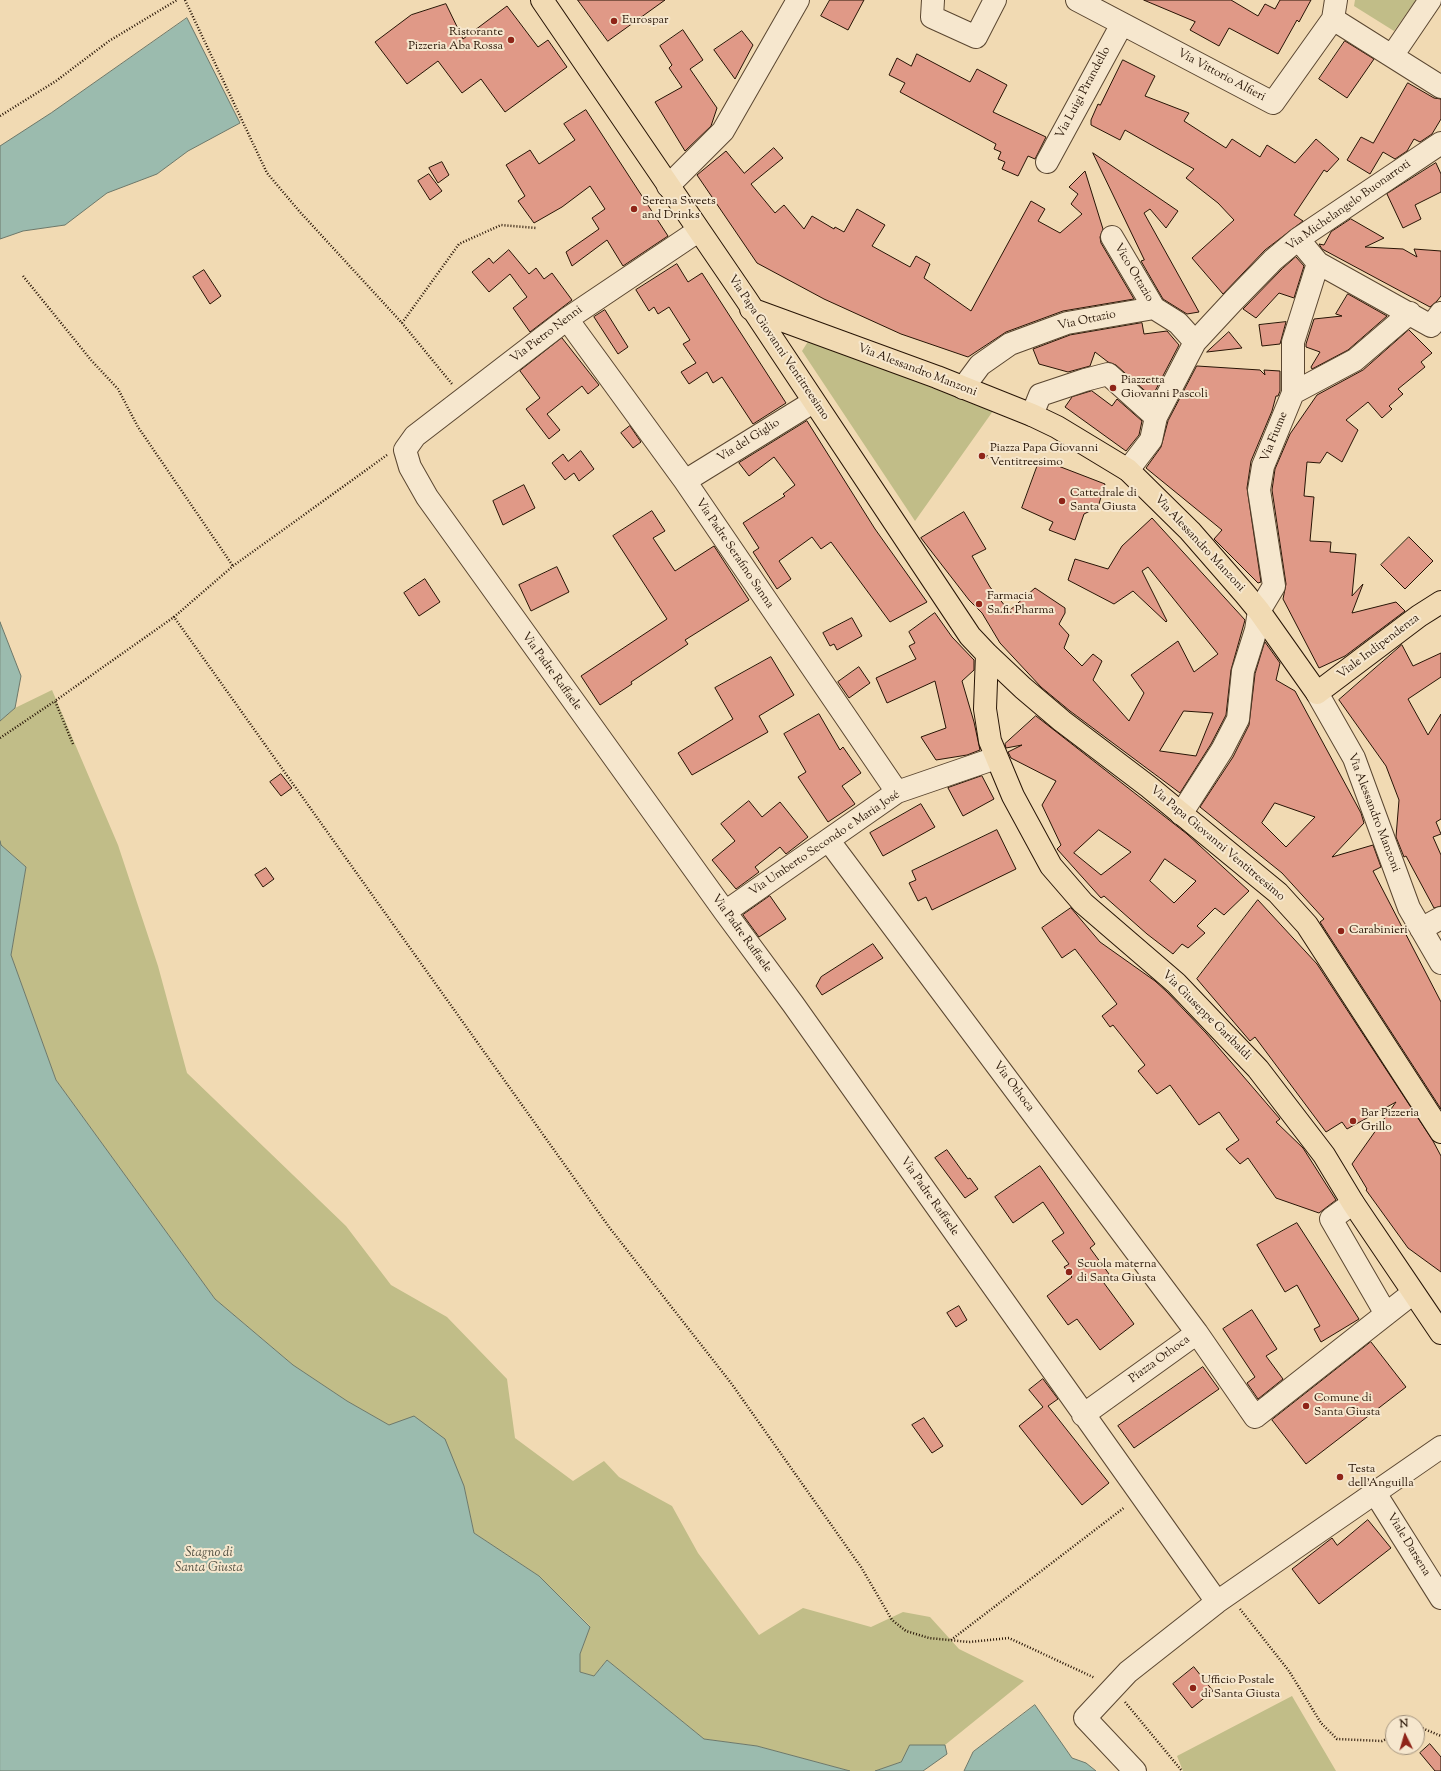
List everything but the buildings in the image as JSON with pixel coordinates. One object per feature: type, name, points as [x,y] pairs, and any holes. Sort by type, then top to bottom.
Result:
[{"type":"main road","name":"Via Papa Giovanni Ventitreesimo","points":[[542,0],[970,636],[986,654],[1023,688],[1182,814],[1278,893],[1307,924],[1441,1132]]},
{"type":"main road","name":"Via Alessandro Manzoni","points":[[751,309],[964,388],[1032,415],[1057,427],[1128,470],[1190,531],[1259,611],[1317,692]]},
{"type":"main road","name":"Viale Indipendenza","points":[[1317,692],[1419,616],[1441,602]]},
{"type":"main road","name":"Via Giuseppe Garibaldi","points":[[986,654],[985,709],[990,741],[1013,796],[1051,866],[1083,903],[1176,983],[1258,1070],[1324,1155],[1413,1293],[1441,1333]]},
{"type":"main road","points":[[985,709],[994,697],[1005,690],[1023,688]]},
{"type":"street","points":[[668,186],[724,131],[798,0]]},
{"type":"street","points":[[933,0],[932,17],[976,37],[995,0]]},
{"type":"street","name":"Via Vittorio Alfieri","points":[[1077,0],[1273,103],[1334,9]]},
{"type":"street","points":[[1392,56],[1430,0]]},
{"type":"street","points":[[1334,9],[1392,56],[1441,87]]},
{"type":"street","name":"Via Luigi Pirandello","points":[[1047,162],[1122,24]]},
{"type":"street","name":"Via Michelangelo Buonarroti","points":[[1128,470],[1151,440],[1156,417],[1195,342],[1273,260],[1298,239],[1441,144]]},
{"type":"street","name":"Via Pietro Nenni","points":[[405,450],[415,436],[567,320],[698,231]]},
{"type":"street","name":"Vico Ottazio","points":[[1112,237],[1154,308]]},
{"type":"street","points":[[1298,239],[1318,263],[1431,326],[1441,313]]},
{"type":"street","name":"Via Fiume","points":[[1259,611],[1274,586],[1259,490],[1263,466],[1293,393],[1293,342],[1318,263]]},
{"type":"street","points":[[1154,308],[1178,323],[1195,342]]},
{"type":"street","name":"Via Ottazio","points":[[964,388],[980,365],[1010,344],[1067,323],[1154,308]]},
{"type":"street","points":[[1293,393],[1354,360],[1410,313]]},
{"type":"street","name":"Via Padre Serafino Sanna","points":[[567,320],[685,481],[897,792]]},
{"type":"street","points":[[1032,415],[1040,395],[1108,374],[1156,417]]},
{"type":"street","name":"Via del Giglio","points":[[685,481],[813,402]]},
{"type":"street","name":"Via Padre Raffaele","points":[[405,450],[410,467],[431,504],[793,1004],[1083,1415]]},
{"type":"street","points":[[1182,814],[1222,750],[1238,719],[1243,671],[1256,630],[1259,611]]},
{"type":"street","name":"Via Alessandro Manzoni","points":[[1317,692],[1354,758],[1409,908],[1441,963]]},
{"type":"street","name":"Via Umberto Secondo e Maria José","points":[[725,912],[829,841],[897,792],[996,758]]},
{"type":"street","name":"Via Othoca","points":[[829,841],[1197,1333]]},
{"type":"street","points":[[1421,929],[1441,918]]},
{"type":"street","points":[[1354,1203],[1331,1219],[1386,1314]]},
{"type":"street","name":"Piazza Othoca","points":[[1083,1415],[1197,1333],[1255,1417],[1413,1293]]},
{"type":"street","points":[[1083,1415],[1140,1495],[1223,1598]]},
{"type":"street","points":[[1135,1771],[1085,1718],[1121,1680],[1223,1598],[1441,1447]]},
{"type":"street","name":"Viale Darsena","points":[[1375,1493],[1441,1598]]},
{"type":"path","points":[[0,116],[56,81],[109,41],[177,0]]},
{"type":"path","points":[[184,0],[267,173],[300,212],[402,323],[464,398]]},
{"type":"path","points":[[402,323],[458,244],[501,225],[536,228]]},
{"type":"path","points":[[23,276],[91,360],[118,389],[138,427],[233,566]]},
{"type":"path","points":[[0,738],[174,617],[233,566],[392,452],[405,450]]},
{"type":"path","points":[[981,453],[1001,464]]},
{"type":"path","points":[[174,617],[610,1227],[731,1383],[861,1567],[892,1620],[906,1631],[929,1638],[969,1642],[1009,1638],[1121,1680],[1182,1771]]},
{"type":"path","points":[[55,701],[73,744]]},
{"type":"path","points":[[951,1640],[1140,1495]]},
{"type":"path","points":[[1223,1598],[1289,1671],[1321,1723],[1337,1738],[1382,1741],[1385,1740]]},
{"type":"path","points":[[1425,1729],[1441,1736]]},
{"type":"shaded area","points":[[1355,0],[1416,0],[1394,31],[1354,6]]},
{"type":"shaded area","points":[[809,340],[993,411],[915,521],[802,351]]},
{"type":"shaded area","points":[[52,690],[118,845],[158,966],[187,1073],[346,1226],[391,1285],[447,1317],[507,1379],[515,1438],[573,1481],[604,1461],[619,1477],[672,1506],[698,1553],[759,1635],[803,1608],[871,1627],[903,1612],[930,1617],[959,1649],[1024,1681],[945,1745],[929,1745],[901,1762],[875,1771],[850,1771],[757,1746],[704,1739],[607,1660],[594,1676],[580,1672],[580,1654],[590,1626],[539,1576],[474,1533],[464,1486],[389,1425],[347,1401],[293,1365],[215,1299],[56,1080],[11,955],[26,867],[1,845],[0,841],[0,721],[15,708]]},
{"type":"shaded area","points":[[1292,1696],[1336,1771],[1183,1771],[1177,1756]]},
{"type":"water","points":[[187,18],[240,123],[188,151],[157,174],[107,193],[65,225],[23,231],[0,239],[0,146],[51,113]]},
{"type":"water","points":[[0,622],[21,676],[15,708],[0,721]]},
{"type":"water","name":"Stagno di Santa Giusta","points":[[0,841],[1,845],[26,867],[11,955],[56,1080],[215,1299],[293,1365],[347,1401],[389,1425],[414,1416],[445,1439],[464,1486],[474,1533],[539,1576],[590,1627],[580,1654],[580,1672],[594,1676],[607,1660],[704,1739],[757,1746],[850,1771],[0,1771]]},
{"type":"water","points":[[1035,1705],[1072,1758],[1086,1763],[1096,1771],[964,1771],[973,1752]]},
{"type":"water","points":[[910,1745],[945,1745],[947,1754],[923,1771],[875,1771],[901,1762]]},
{"type":"place","name":"Eurospar","points":[[614,21]]},
{"type":"place","name":"Ristorante Pizzeria Aba Rossa","points":[[511,40]]},
{"type":"place","name":"Serena Sweets and Drinks","points":[[634,209]]},
{"type":"place","name":"Piazzetta Giovanni Pascoli","points":[[1113,388]]},
{"type":"place","name":"Piazza Papa Giovanni Ventitreesimo","points":[[982,456]]},
{"type":"place","name":"Cattedrale di Santa Giusta","points":[[1062,501]]},
{"type":"place","name":"Farmacia Sa.fi. Pharma","points":[[979,604]]},
{"type":"place","name":"Carabinieri","points":[[1341,931]]},
{"type":"place","name":"Bar Pizzeria Grillo","points":[[1353,1121]]},
{"type":"place","name":"Scuola materna di Santa Giusta","points":[[1069,1272]]},
{"type":"place","name":"Comune di Santa Giusta","points":[[1306,1406]]},
{"type":"place","name":"Testa dell'Anguilla","points":[[1340,1477]]},
{"type":"place","name":"Ufficio Postale di Santa Giusta","points":[[1193,1688]]}]
